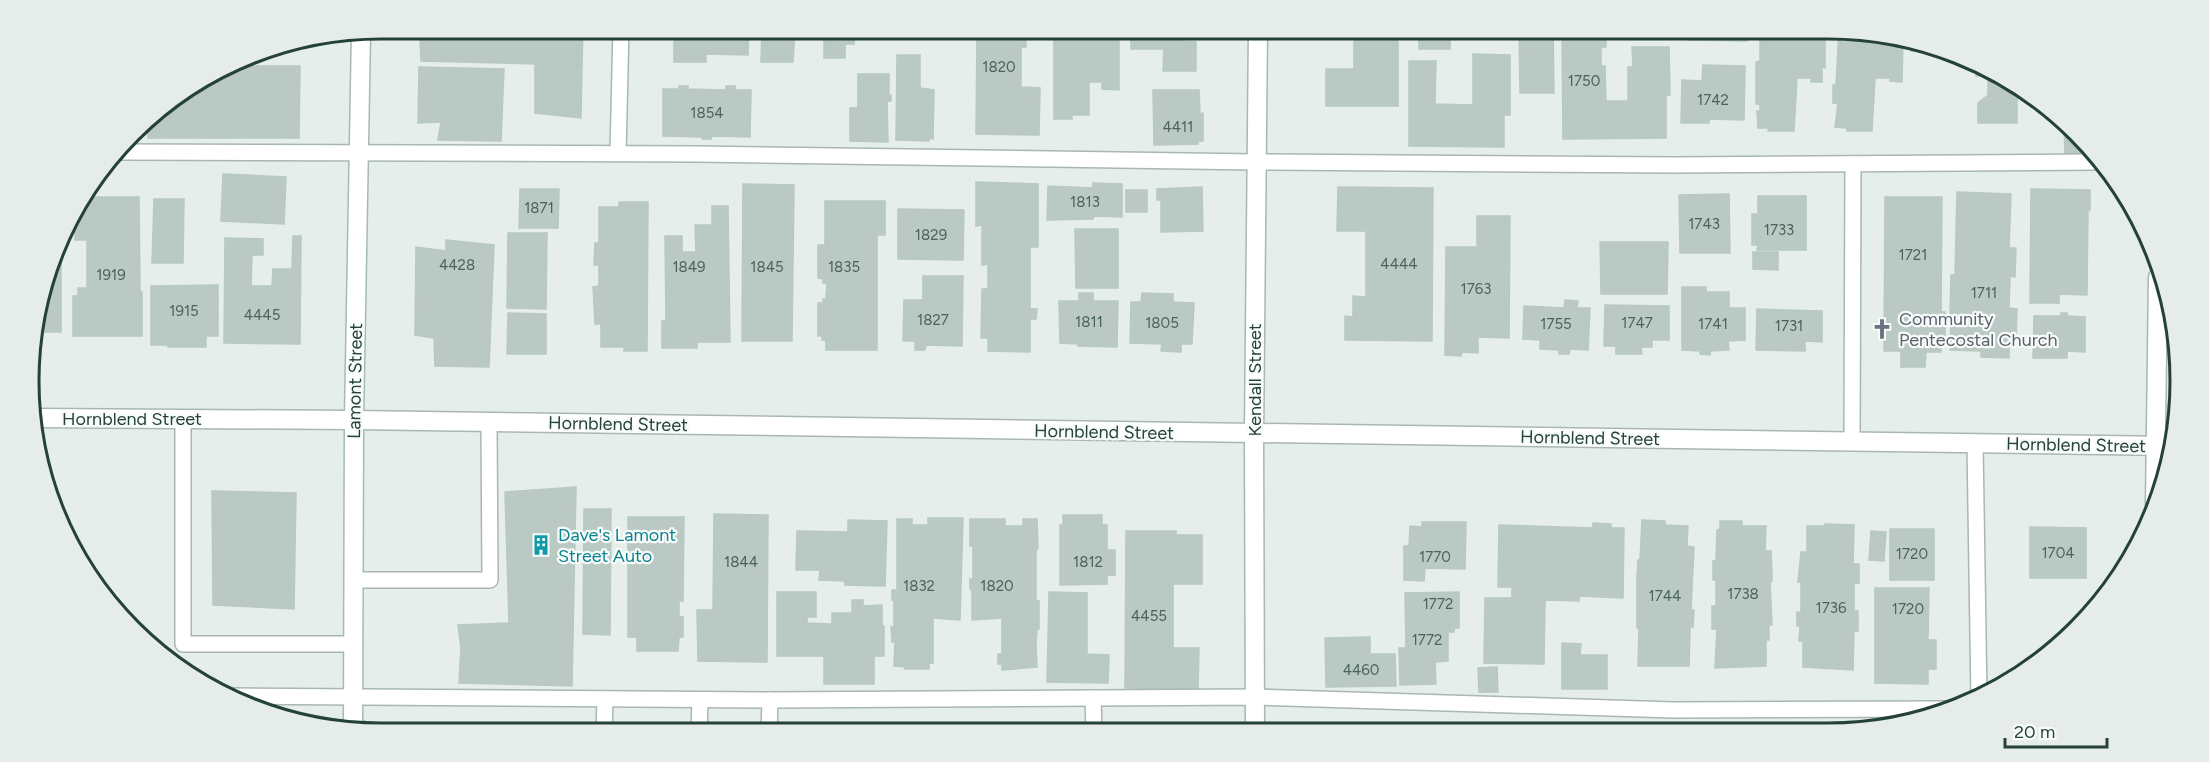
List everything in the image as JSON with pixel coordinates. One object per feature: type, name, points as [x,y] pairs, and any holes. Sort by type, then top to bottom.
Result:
[{"type":"street","name":"Kendall Street","points":[[1255,723],[1254,434],[1258,39]]},
{"type":"street","name":"Lamont Street","points":[[357,722],[354,696],[354,420],[361,40]]},
{"type":"street","points":[[2159,294],[2163,446]]},
{"type":"street","name":"Hornblend Street","points":[[41,418],[354,420],[2163,446]]},
{"type":"lane","points":[[618,153],[621,39]]},
{"type":"lane","points":[[127,152],[618,153],[1674,165],[2090,162]]},
{"type":"lane","points":[[1852,442],[1853,164]]},
{"type":"lane","points":[[183,419],[183,644],[354,644]]},
{"type":"lane","points":[[354,580],[490,580],[489,422]]},
{"type":"lane","points":[[1975,443],[1979,688]]},
{"type":"lane","points":[[250,697],[700,700],[1255,697],[1673,710],[1924,709]]},
{"type":"lane","points":[[1093,698],[1094,723]]},
{"type":"lane","points":[[604,699],[604,723]]},
{"type":"lane","points":[[699,723],[700,700]]},
{"type":"lane","points":[[769,723],[770,700]]},
{"type":"building","points":[[420,39],[583,39],[582,65],[421,61]]},
{"type":"building","points":[[674,39],[749,39],[748,55],[706,54],[706,62],[674,62]]},
{"type":"building","points":[[762,39],[794,39],[793,62],[761,62]]},
{"type":"building","points":[[824,39],[854,39],[854,44],[845,44],[845,58],[824,58]]},
{"type":"building","points":[[977,39],[1026,39],[1026,47],[1021,47],[1021,87],[1040,88],[1039,135],[976,134]]},
{"type":"building","points":[[1054,39],[1119,39],[1119,90],[1102,89],[1102,82],[1089,82],[1089,115],[1072,115],[1072,119],[1054,119]]},
{"type":"building","points":[[1131,39],[1181,39],[1181,41],[1196,42],[1196,71],[1163,71],[1164,49],[1131,49]]},
{"type":"building","points":[[1354,39],[1398,39],[1398,106],[1326,106],[1326,69],[1354,69]]},
{"type":"building","points":[[1419,39],[1450,39],[1450,49],[1419,49]]},
{"type":"building","points":[[1519,39],[1553,39],[1554,93],[1520,93]]},
{"type":"building","points":[[1562,39],[1606,39],[1606,47],[1601,48],[1601,66],[1605,66],[1606,101],[1628,101],[1628,67],[1633,67],[1632,47],[1669,47],[1670,95],[1666,95],[1666,138],[1563,139]]},
{"type":"building","points":[[1747,39],[1747,41],[1688,40]]},
{"type":"building","points":[[1760,39],[1825,39],[1825,68],[1822,67],[1822,82],[1811,82],[1811,78],[1797,78],[1794,131],[1768,131],[1769,128],[1758,128],[1757,111],[1760,111],[1760,104],[1756,104],[1756,62],[1760,61]]},
{"type":"building","points":[[1838,39],[1873,42],[1903,48],[1902,82],[1890,81],[1890,78],[1875,78],[1872,131],[1847,131],[1847,128],[1835,127],[1838,104],[1833,103],[1833,85],[1836,85]]},
{"type":"building","points":[[1473,54],[1510,55],[1510,115],[1504,115],[1504,147],[1409,146],[1409,61],[1436,61],[1435,104],[1473,105]]},
{"type":"building","points":[[897,55],[920,55],[920,88],[934,90],[933,139],[929,138],[929,141],[896,140]]},
{"type":"building","points":[[535,64],[582,65],[581,118],[535,113]]},
{"type":"building","points":[[1703,65],[1745,66],[1744,120],[1709,119],[1709,123],[1681,123],[1682,80],[1702,81]]},
{"type":"building","points":[[248,66],[300,66],[299,138],[148,138],[148,131],[173,110],[230,74]]},
{"type":"building","points":[[419,67],[504,69],[501,141],[438,140],[441,122],[418,123]]},
{"type":"building","points":[[858,74],[889,74],[891,101],[887,101],[888,142],[850,141],[850,108],[858,108]]},
{"type":"building","points":[[1988,79],[2017,96],[2017,123],[1978,123],[1978,103],[1988,95]]},
{"type":"building","points":[[679,86],[688,86],[688,89],[726,90],[726,86],[735,86],[735,90],[751,90],[750,137],[711,136],[711,139],[702,139],[702,137],[663,136],[663,89],[679,89]]},
{"type":"building","points":[[1153,90],[1199,90],[1200,114],[1203,113],[1203,141],[1198,141],[1198,144],[1154,145]]},
{"type":"building","points":[[2064,134],[2082,153],[2065,153]]},
{"type":"building","points":[[223,174],[286,177],[284,224],[221,221]]},
{"type":"building","points":[[976,182],[1038,184],[1038,247],[1030,247],[1030,309],[1037,309],[1036,319],[1030,319],[1030,352],[988,351],[988,338],[981,338],[982,289],[988,289],[988,264],[982,265],[982,225],[976,226]]},
{"type":"building","points":[[1093,183],[1122,184],[1122,217],[1094,216],[1093,219],[1047,220],[1048,186],[1093,188]]},
{"type":"building","points":[[743,184],[794,185],[792,341],[742,341]]},
{"type":"building","points":[[1202,187],[1203,231],[1161,232],[1161,200],[1157,200],[1157,189]]},
{"type":"building","points":[[1338,187],[1433,188],[1432,341],[1345,340],[1345,316],[1353,317],[1353,296],[1366,297],[1366,231],[1337,231]]},
{"type":"building","points":[[520,189],[559,189],[558,228],[519,228]]},
{"type":"building","points":[[2031,189],[2090,190],[2087,295],[2059,294],[2059,303],[2030,303]]},
{"type":"building","points":[[1126,190],[1147,190],[1147,212],[1126,212]]},
{"type":"building","points":[[1957,192],[2011,194],[2009,248],[2016,248],[2015,277],[2010,276],[2009,308],[2017,309],[2016,341],[2009,340],[2009,358],[1981,357],[1981,351],[1950,350],[1951,323],[1955,323],[1955,317],[1950,317],[1951,275],[1955,275]]},
{"type":"building","points":[[1729,194],[1730,253],[1680,253],[1679,195]]},
{"type":"building","points":[[1758,196],[1806,196],[1806,250],[1757,250],[1758,245],[1752,245],[1752,214],[1758,214]]},
{"type":"building","points":[[93,197],[139,197],[142,336],[73,336],[73,296],[78,296],[78,288],[87,288],[87,240],[75,240],[75,228]]},
{"type":"building","points":[[1885,197],[1942,197],[1941,312],[1945,312],[1945,339],[1942,339],[1941,352],[1926,352],[1925,367],[1901,367],[1901,351],[1884,351]]},
{"type":"building","points":[[154,199],[184,199],[183,263],[152,263]]},
{"type":"building","points":[[825,201],[885,201],[885,235],[877,235],[877,350],[826,350],[826,340],[818,336],[818,303],[823,303],[823,299],[826,299],[827,283],[823,283],[823,279],[818,278],[818,245],[825,245]]},
{"type":"building","points":[[619,202],[648,202],[647,351],[624,351],[624,347],[601,347],[601,324],[595,324],[593,287],[599,286],[599,265],[594,265],[595,243],[599,243],[599,207],[619,207]]},
{"type":"building","points":[[712,206],[728,206],[730,342],[697,342],[697,348],[662,348],[662,321],[666,321],[665,236],[682,236],[682,252],[696,252],[695,225],[712,225]]},
{"type":"building","points":[[898,209],[964,210],[963,260],[898,259]]},
{"type":"building","points":[[1477,216],[1510,216],[1509,338],[1478,337],[1478,353],[1462,352],[1461,356],[1445,355],[1446,247],[1477,247]]},
{"type":"building","points":[[1075,229],[1118,229],[1118,288],[1076,288]]},
{"type":"building","points":[[508,233],[547,233],[546,309],[507,308]]},
{"type":"building","points":[[293,236],[301,236],[300,344],[224,343],[225,238],[263,239],[263,255],[252,255],[251,286],[272,286],[273,269],[292,269]]},
{"type":"building","points":[[446,240],[494,245],[489,367],[435,366],[434,338],[415,335],[416,247],[446,251]]},
{"type":"building","points":[[1600,242],[1668,242],[1667,294],[1601,294]]},
{"type":"building","points":[[1753,252],[1778,252],[1778,270],[1753,269]]},
{"type":"building","points":[[61,260],[61,332],[43,332],[51,292]]},
{"type":"building","points":[[923,276],[963,276],[962,346],[926,345],[925,350],[915,350],[915,341],[903,341],[904,300],[923,300]]},
{"type":"building","points":[[218,285],[218,336],[206,336],[206,347],[151,345],[151,286]]},
{"type":"building","points":[[1682,287],[1706,287],[1706,292],[1729,292],[1729,308],[1745,308],[1745,340],[1728,341],[1729,350],[1710,351],[1710,355],[1700,354],[1700,351],[1682,350]]},
{"type":"building","points":[[1079,293],[1093,293],[1093,301],[1118,301],[1117,347],[1060,343],[1059,301],[1079,301]]},
{"type":"building","points":[[1142,293],[1173,294],[1173,302],[1194,303],[1192,344],[1181,344],[1181,352],[1161,351],[1162,344],[1130,343],[1131,302],[1141,302]]},
{"type":"building","points":[[1565,300],[1578,301],[1577,308],[1590,308],[1588,350],[1570,349],[1569,354],[1559,354],[1559,350],[1540,349],[1540,340],[1523,339],[1524,306],[1564,308]]},
{"type":"building","points":[[1605,305],[1669,306],[1669,340],[1652,340],[1652,347],[1641,347],[1642,354],[1616,354],[1616,346],[1604,346]]},
{"type":"building","points":[[1757,309],[1822,311],[1822,342],[1805,341],[1805,351],[1756,350]]},
{"type":"building","points":[[508,313],[546,314],[546,354],[507,354]]},
{"type":"building","points":[[2061,313],[2067,313],[2067,316],[2085,317],[2085,352],[2067,351],[2067,358],[2033,358],[2034,316],[2061,316]]},
{"type":"building","name":"Dave's Lamont Street Auto","points":[[576,487],[572,686],[459,683],[461,648],[458,625],[509,623],[505,492]]},
{"type":"building","points":[[212,491],[296,493],[294,609],[213,605]]},
{"type":"building","points":[[584,509],[611,509],[610,635],[583,634]]},
{"type":"building","points":[[714,514],[768,515],[767,662],[698,661],[697,610],[713,610]]},
{"type":"building","points":[[1063,515],[1102,515],[1102,525],[1107,525],[1107,550],[1115,550],[1115,575],[1107,575],[1107,584],[1060,585],[1060,525],[1063,525]]},
{"type":"building","points":[[628,517],[684,517],[683,601],[679,601],[679,617],[683,617],[683,637],[679,637],[678,651],[637,651],[637,637],[628,637]]},
{"type":"building","points":[[928,518],[963,518],[960,620],[933,618],[933,663],[929,663],[929,669],[905,669],[905,667],[894,666],[895,642],[892,642],[891,627],[894,627],[892,590],[897,590],[897,519],[912,519],[912,525],[928,525]]},
{"type":"building","points":[[970,519],[1005,519],[1005,526],[1023,526],[1023,519],[1037,519],[1036,601],[1039,601],[1039,629],[1037,629],[1036,642],[1037,667],[1002,670],[1002,664],[998,664],[998,654],[1002,654],[1002,618],[972,620],[970,579],[973,579],[973,546],[970,546]]},
{"type":"building","points":[[848,520],[887,521],[885,586],[845,585],[845,581],[819,580],[820,570],[796,570],[797,531],[848,532]]},
{"type":"building","points":[[1642,520],[1665,521],[1665,525],[1688,526],[1687,546],[1694,547],[1691,610],[1694,610],[1693,627],[1690,627],[1689,666],[1638,666],[1637,576]]},
{"type":"building","points":[[1720,521],[1742,521],[1742,526],[1766,526],[1765,551],[1771,551],[1772,625],[1769,625],[1769,640],[1766,640],[1766,666],[1715,668],[1717,629],[1712,629],[1712,606],[1716,606],[1713,561],[1716,561],[1717,530],[1720,529]]},
{"type":"building","points":[[1422,522],[1466,522],[1465,569],[1425,568],[1424,581],[1404,580],[1404,546],[1409,546],[1410,526],[1422,527]]},
{"type":"building","points":[[1593,523],[1611,524],[1611,528],[1624,528],[1623,598],[1579,596],[1579,601],[1545,600],[1544,664],[1484,663],[1485,598],[1512,598],[1512,587],[1498,587],[1499,525],[1593,528]]},
{"type":"building","points":[[1825,524],[1854,525],[1853,564],[1859,564],[1859,583],[1854,583],[1854,611],[1858,611],[1858,631],[1854,631],[1853,670],[1803,667],[1803,641],[1799,641],[1800,626],[1797,626],[1797,612],[1801,613],[1801,582],[1798,582],[1801,552],[1807,552],[1807,526],[1825,526]]},
{"type":"building","points":[[2030,527],[2086,528],[2086,578],[2030,578]]},
{"type":"building","points":[[1890,529],[1934,529],[1934,580],[1890,580]]},
{"type":"building","points":[[1126,531],[1176,531],[1176,535],[1202,535],[1202,584],[1173,584],[1173,648],[1199,648],[1198,689],[1125,688]]},
{"type":"building","points":[[1871,531],[1886,532],[1884,561],[1869,560]]},
{"type":"building","points":[[1875,588],[1929,588],[1928,640],[1936,640],[1936,669],[1928,669],[1928,684],[1875,683]]},
{"type":"building","points":[[777,592],[816,592],[816,617],[807,617],[807,623],[832,624],[832,613],[852,613],[852,600],[863,600],[863,606],[882,605],[884,656],[874,656],[874,684],[824,684],[824,656],[777,656]]},
{"type":"building","points":[[1049,592],[1087,593],[1087,654],[1109,655],[1108,683],[1047,682]]},
{"type":"building","points":[[1459,592],[1459,628],[1454,628],[1454,632],[1448,632],[1448,661],[1435,662],[1436,684],[1400,685],[1399,648],[1406,648],[1405,593]]},
{"type":"building","points":[[1370,637],[1370,654],[1395,654],[1396,686],[1326,687],[1325,638]]},
{"type":"building","points":[[1562,643],[1581,644],[1580,655],[1607,655],[1607,689],[1562,689]]},
{"type":"building","points":[[1497,667],[1498,692],[1479,692],[1478,668]]},
{"type":"place","name":"Community Pentecostal Church","points":[[1882,329]]},
{"type":"place","name":"Dave's Lamont Street Auto","points":[[541,545]]}]
